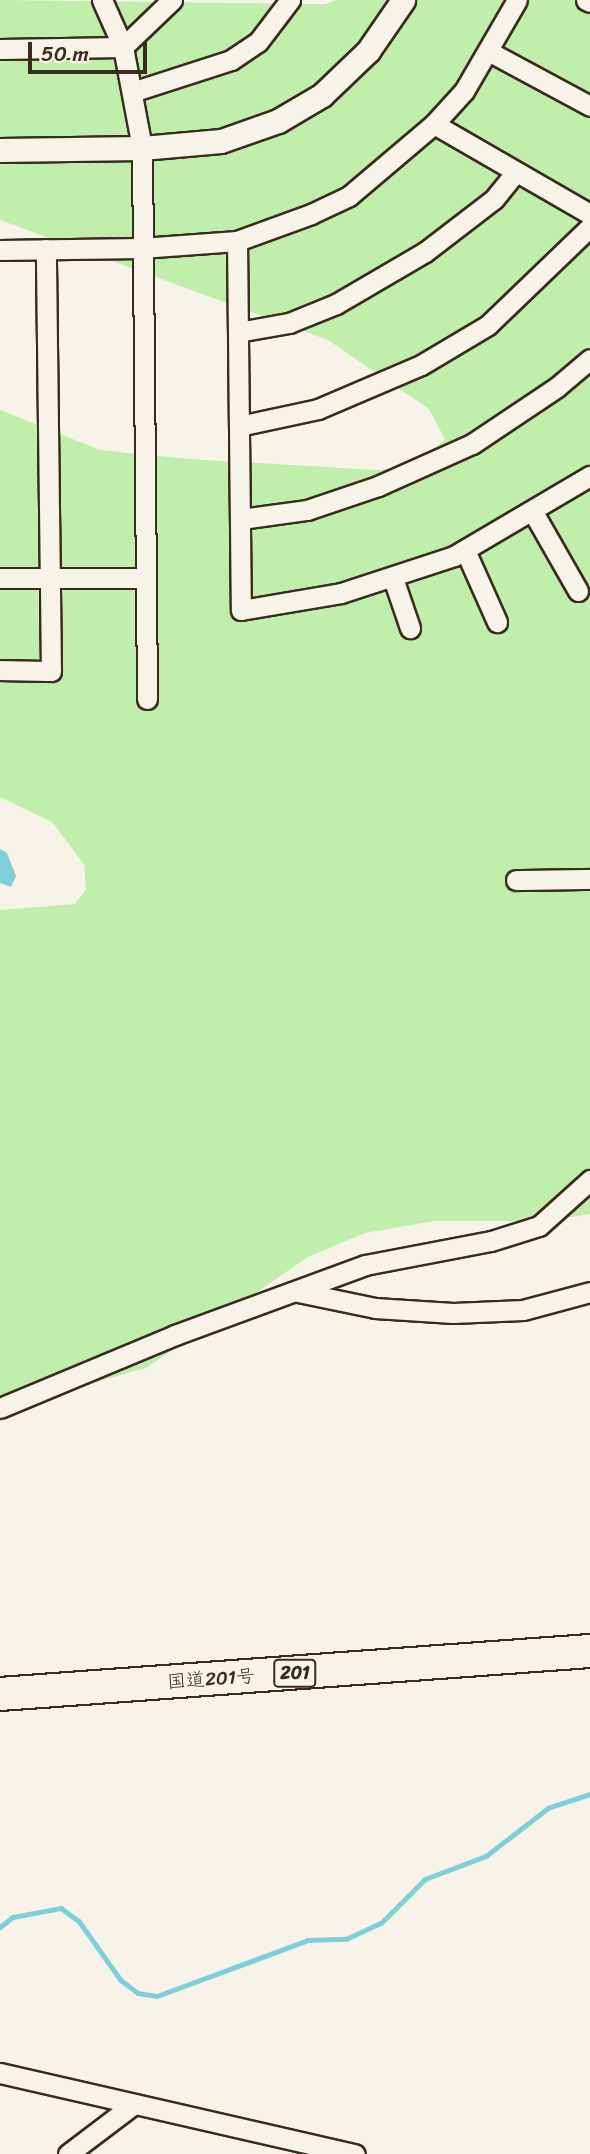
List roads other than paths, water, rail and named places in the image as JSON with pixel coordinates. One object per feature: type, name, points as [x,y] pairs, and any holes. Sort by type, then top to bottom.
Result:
[{"type":"highway","name":"国道201号","points":[[0,1694],[590,1651]]},
{"type":"street","points":[[102,0],[123,47],[135,91],[142,148],[147,699]]},
{"type":"street","points":[[0,49],[123,47],[172,0]]},
{"type":"street","points":[[135,91],[231,60],[258,42],[290,0]]},
{"type":"street","points":[[0,150],[142,148],[221,141],[278,121],[322,95],[369,51],[403,0]]},
{"type":"street","points":[[0,250],[141,248],[237,241],[349,196],[435,124],[464,91],[517,0]]},
{"type":"street","points":[[488,51],[590,106]]},
{"type":"street","points":[[435,124],[590,214]]},
{"type":"street","points":[[238,332],[289,323],[336,304],[425,252],[494,199],[516,172]]},
{"type":"street","points":[[239,426],[318,409],[421,365],[488,325],[590,227]]},
{"type":"street","points":[[237,241],[241,610],[280,606],[393,578],[465,550],[590,476]]},
{"type":"street","points":[[0,670],[51,671],[46,249]]},
{"type":"street","points":[[241,519],[307,510],[377,486],[472,444],[557,387],[590,359]]},
{"type":"street","points":[[533,512],[578,590]]},
{"type":"street","points":[[465,550],[497,622]]},
{"type":"street","points":[[0,578],[145,578]]},
{"type":"street","points":[[393,578],[410,628]]},
{"type":"street","points":[[516,880],[590,879]]},
{"type":"street","points":[[0,1408],[175,1335],[365,1265],[491,1241],[539,1226],[590,1180]]},
{"type":"street","points":[[297,1292],[375,1308],[453,1313],[523,1310],[590,1292]]},
{"type":"street","points":[[0,2073],[355,2154]]},
{"type":"street","points":[[68,2154],[134,2104]]},
{"type":"water","points":[[0,849],[7,853],[16,876],[11,887],[0,883]]},
{"type":"waterway","points":[[0,1927],[13,1917],[61,1908],[79,1921],[121,1980],[138,1993],[157,1996],[308,1940],[346,1939],[381,1923],[425,1879],[486,1856],[548,1808],[590,1794]]}]
